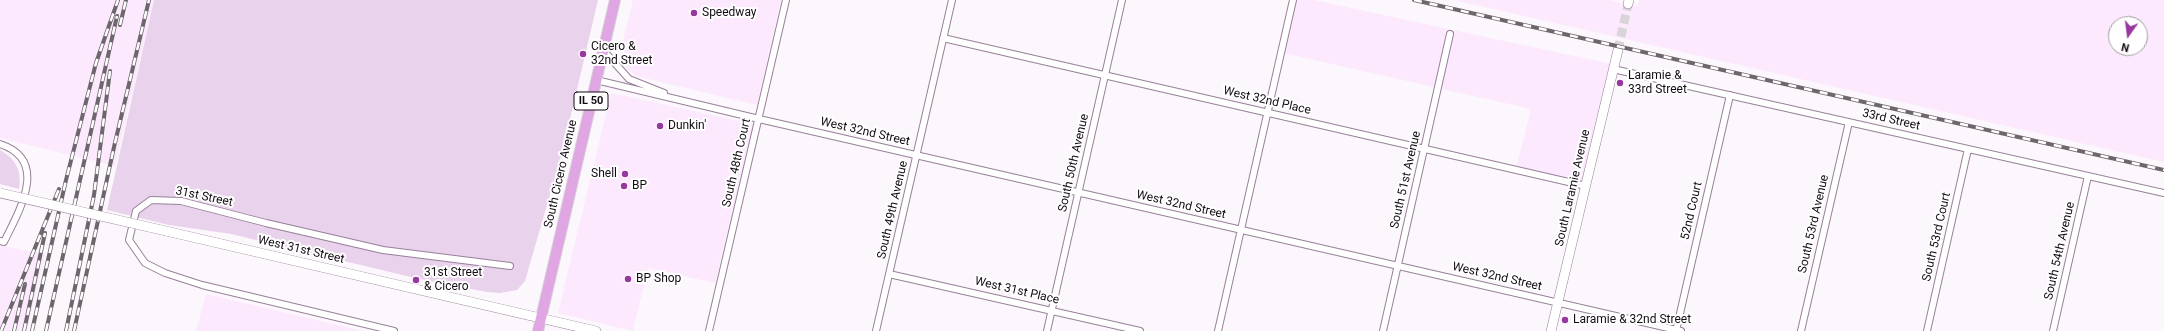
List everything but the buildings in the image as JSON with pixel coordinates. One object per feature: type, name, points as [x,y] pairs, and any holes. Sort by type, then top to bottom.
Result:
[{"type":"main road","name":"South Cicero Avenue","points":[[538,331],[615,0]]},
{"type":"main road","name":"South Laramie Avenue","points":[[1551,331],[1618,50]]},
{"type":"main road","name":"West 31st Street","points":[[0,193],[596,331]]},
{"type":"street","name":"South 48th Court","points":[[708,331],[786,0]]},
{"type":"street","name":"South 49th Avenue","points":[[876,331],[952,0]]},
{"type":"street","name":"South 50th Avenue","points":[[1047,331],[1122,0]]},
{"type":"street","points":[[1218,331],[1293,0]]},
{"type":"street","name":"South 51st Avenue","points":[[1383,331],[1450,34]]},
{"type":"street","name":"West 32nd Place","points":[[943,38],[1586,186]]},
{"type":"street","name":"West 32nd Street","points":[[603,50],[629,79],[676,99]]},
{"type":"street","name":"33rd Street","points":[[1613,69],[2164,193]]},
{"type":"street","name":"West 32nd Street","points":[[596,80],[1678,331]]},
{"type":"street","name":"52nd Court","points":[[1678,331],[1730,95]]},
{"type":"street","name":"South 53rd Avenue","points":[[1801,331],[1849,122]]},
{"type":"street","points":[[0,144],[15,151],[22,158],[27,167],[28,176],[18,213],[4,242],[0,241]]},
{"type":"street","name":"South 53rd Court","points":[[1927,331],[1968,149]]},
{"type":"street","name":"South 54th Avenue","points":[[2053,331],[2088,176]]},
{"type":"street","name":"31st Street","points":[[394,331],[202,285],[165,273],[145,263],[130,240],[136,211],[151,200],[181,201],[266,224],[383,250],[510,266]]},
{"type":"street","name":"West 31st Place","points":[[889,274],[1140,331]]},
{"type":"shaded area","points":[[0,0],[154,0],[115,166],[0,138]]},
{"type":"shaded area","points":[[154,0],[598,0],[562,153],[525,281],[517,290],[500,293],[487,292],[415,278],[231,234],[169,225],[107,210]]},
{"type":"shaded area","points":[[633,0],[781,0],[757,105],[636,76],[626,67],[622,45]]},
{"type":"shaded area","points":[[1295,0],[1314,0],[1611,64],[1584,183],[1516,168],[1531,109],[1283,53]]},
{"type":"shaded area","points":[[1454,0],[1609,0],[1637,7],[1639,0],[2164,0],[2164,162]]},
{"type":"shaded area","points":[[611,93],[753,124],[715,283],[648,268],[633,331],[558,313]]},
{"type":"shaded area","points":[[0,150],[10,157],[17,166],[20,177],[19,189],[0,184]]},
{"type":"shaded area","points":[[0,245],[45,255],[27,331],[0,331]]},
{"type":"shaded area","points":[[206,294],[363,331],[196,331]]},
{"type":"tunnel","points":[[1618,50],[1628,4]]},
{"type":"railway","points":[[32,331],[66,180],[96,63],[118,0]]},
{"type":"railway","points":[[120,25],[126,0]]},
{"type":"railway","points":[[74,331],[114,147],[149,0]]},
{"type":"railway","points":[[1414,0],[2164,170]]},
{"type":"railway","points":[[46,331],[117,16]]},
{"type":"railway","points":[[66,331],[94,195],[110,71]]},
{"type":"railway","points":[[1,331],[59,189]]},
{"type":"railway","points":[[24,331],[45,233]]},
{"type":"railway","points":[[14,331],[25,284]]},
{"type":"place","name":"Speedway","points":[[694,13]]},
{"type":"place","name":"Cicero & 32nd Street","points":[[583,54]]},
{"type":"place","name":"Laramie & 33rd Street","points":[[1620,83]]},
{"type":"place","name":"Dunkin'","points":[[660,126]]},
{"type":"place","name":"Shell","points":[[625,174]]},
{"type":"place","name":"BP","points":[[624,186]]},
{"type":"place","name":"BP Shop","points":[[628,279]]},
{"type":"place","name":"31st Street & Cicero","points":[[416,280]]},
{"type":"place","name":"Laramie & 32nd Street","points":[[1565,320]]}]
